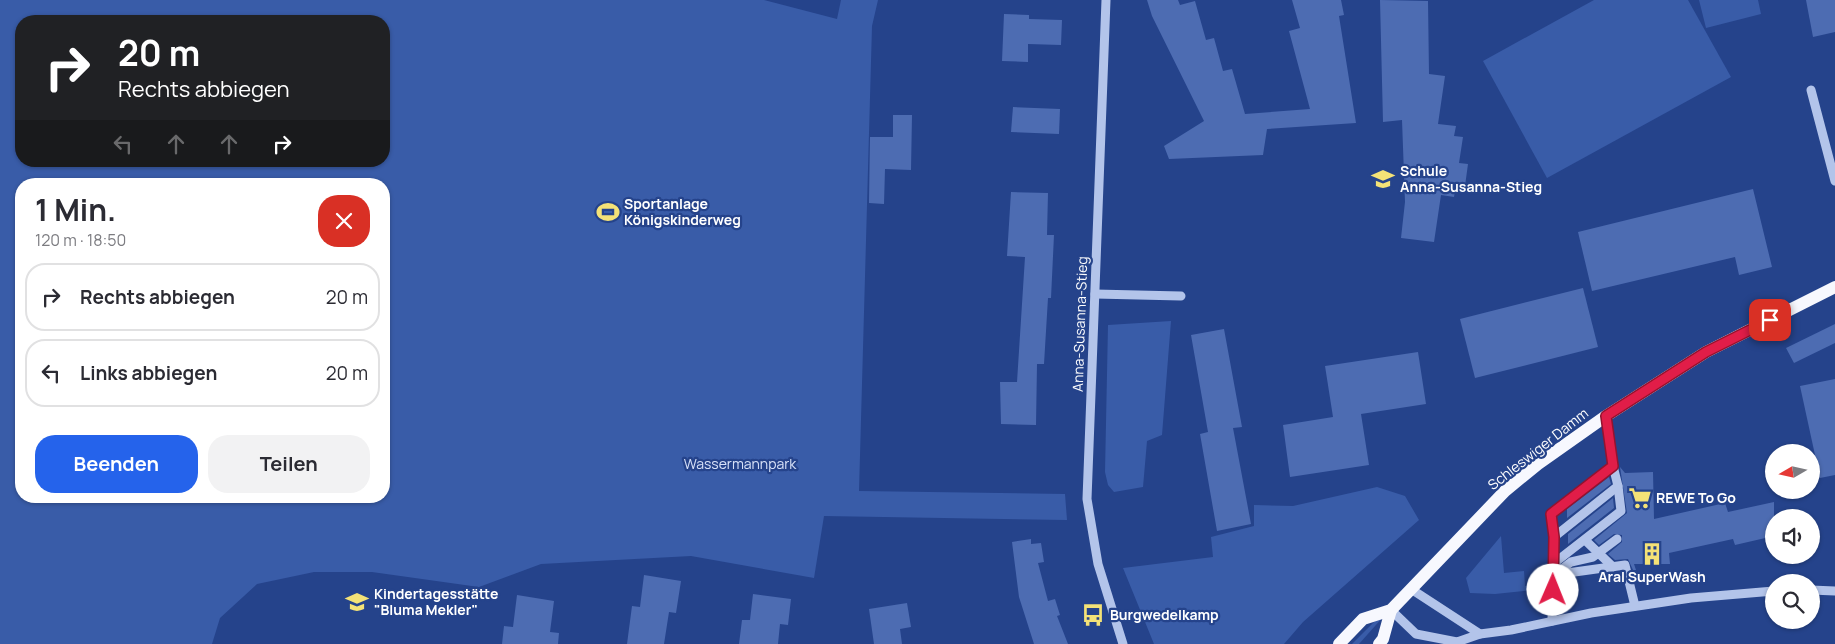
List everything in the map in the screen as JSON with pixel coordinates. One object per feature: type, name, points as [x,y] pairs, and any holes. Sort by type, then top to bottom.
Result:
[{"type":"main road","name":"Schleswiger Damm","points":[[1339,644],[1363,619],[1391,610],[1505,491],[1538,464],[1606,416],[1706,352],[1835,287]]},
{"type":"main road","name":"Schleswiger Damm","points":[[1379,644],[1383,639],[1391,610]]},
{"type":"street","name":"Anna-Susanna-Stieg","points":[[1106,0],[1087,500],[1098,564],[1123,644]]},
{"type":"street","points":[[1811,90],[1835,180]]},
{"type":"street","points":[[1095,294],[1181,296]]},
{"type":"street","points":[[1554,564],[1621,511],[1606,416]]},
{"type":"street","points":[[1552,621],[1554,537],[1551,514],[1613,466]]},
{"type":"street","points":[[1554,537],[1618,486]]},
{"type":"street","points":[[1554,575],[1571,562],[1592,557],[1617,539]]},
{"type":"street","points":[[1585,540],[1613,567]]},
{"type":"street","points":[[1554,575],[1624,565],[1635,606]]},
{"type":"street","points":[[1411,590],[1480,634]]},
{"type":"street","points":[[1820,590],[1835,591]]},
{"type":"street","points":[[1391,610],[1416,634],[1457,642],[1480,634],[1635,606],[1691,598],[1765,592]]},
{"type":"street","points":[[1474,644],[1480,634]]},
{"type":"green space","name":"Wassermannpark","points":[[0,0],[764,0],[837,19],[841,0],[878,0],[872,26],[859,491],[1065,494],[1067,520],[824,516],[814,578],[691,556],[541,564],[479,587],[372,572],[314,572],[257,584],[220,618],[212,644],[0,644]]},
{"type":"green space","points":[[1594,0],[1688,0],[1731,77],[1547,178],[1483,61]]},
{"type":"green space","points":[[1699,0],[1758,0],[1761,14],[1706,28]]},
{"type":"green space","points":[[1171,321],[1162,435],[1147,441],[1143,487],[1114,492],[1108,485],[1105,472],[1108,325]]},
{"type":"green space","points":[[1377,487],[1405,496],[1419,520],[1303,622],[1284,644],[1154,644],[1123,568],[1213,557],[1211,537],[1254,526],[1254,505],[1293,506]]},
{"type":"green space","points":[[1501,536],[1504,573],[1524,571],[1525,586],[1544,583],[1544,589],[1495,594],[1470,593],[1466,578]]},
{"type":"green space","points":[[1381,615],[1383,617],[1359,644],[1352,644]]},
{"type":"building","points":[[1147,0],[1178,0],[1180,5],[1195,1],[1206,40],[1214,38],[1223,71],[1232,69],[1245,114],[1310,109],[1289,31],[1300,28],[1292,0],[1341,0],[1344,15],[1339,16],[1356,123],[1267,129],[1263,155],[1169,159],[1164,146],[1204,121],[1152,16]]},
{"type":"building","points":[[1380,0],[1428,1],[1429,74],[1445,76],[1438,124],[1456,126],[1454,136],[1463,137],[1459,163],[1468,164],[1465,186],[1456,185],[1454,197],[1441,195],[1434,242],[1401,238],[1405,202],[1402,120],[1383,122]]},
{"type":"building","points":[[1806,0],[1835,0],[1835,32],[1813,37]]},
{"type":"building","points":[[1004,14],[1029,15],[1029,19],[1062,20],[1061,45],[1028,44],[1028,62],[1002,61]]},
{"type":"building","points":[[1013,107],[1060,109],[1059,134],[1011,132]]},
{"type":"building","points":[[893,115],[912,115],[911,170],[885,169],[884,204],[869,203],[870,137],[893,137]]},
{"type":"building","points":[[1753,189],[1772,267],[1739,275],[1735,257],[1592,291],[1578,232]]},
{"type":"building","points":[[1011,192],[1048,193],[1047,235],[1054,235],[1051,298],[1048,298],[1044,364],[1037,364],[1036,425],[1001,424],[1000,382],[1017,382],[1025,257],[1007,256]]},
{"type":"building","points":[[1583,288],[1598,347],[1475,378],[1460,319]]},
{"type":"building","points":[[1835,324],[1835,343],[1794,363],[1786,348]]},
{"type":"building","points":[[1224,329],[1242,427],[1233,428],[1251,524],[1217,531],[1200,434],[1208,432],[1191,335]]},
{"type":"building","points":[[1418,352],[1426,404],[1361,414],[1369,465],[1290,477],[1283,425],[1333,417],[1325,366]]},
{"type":"building","points":[[1835,379],[1835,475],[1820,478],[1820,444],[1813,444],[1800,386]]},
{"type":"building","points":[[1620,467],[1625,473],[1653,472],[1654,519],[1725,503],[1728,512],[1774,502],[1774,509],[1765,509],[1765,538],[1735,545],[1733,539],[1669,553],[1670,564],[1634,564],[1636,570],[1633,570],[1628,559],[1615,560],[1608,554],[1622,542],[1622,535],[1614,534],[1599,545],[1594,540],[1627,513]]},
{"type":"building","points":[[1609,477],[1611,484],[1567,518],[1567,509]]},
{"type":"building","points":[[1613,498],[1614,508],[1568,544],[1568,534]]},
{"type":"building","points":[[1031,539],[1031,544],[1041,543],[1044,562],[1038,563],[1048,601],[1055,599],[1060,615],[1057,616],[1068,644],[1034,644],[1019,597],[1012,542]]},
{"type":"building","points":[[644,575],[681,581],[676,613],[669,612],[664,644],[627,644],[632,606],[640,607]]},
{"type":"building","points":[[753,594],[791,599],[788,625],[780,624],[778,644],[739,644],[742,620],[750,620]]},
{"type":"building","points":[[517,595],[554,601],[550,632],[559,633],[558,644],[502,644],[504,626],[513,627]]},
{"type":"building","points":[[907,603],[911,627],[900,629],[902,644],[874,644],[869,609]]},
{"type":"place","name":"Schule Anna-Susanna-Stieg","points":[[1383,179]]},
{"type":"place","name":"Sportanlage Königskinderweg","points":[[608,212]]},
{"type":"place","name":"REWE To Go","points":[[1640,498]]},
{"type":"place","name":"Aral SuperWash","points":[[1652,554]]},
{"type":"place","name":"Kindertagesstätte \"Bluma Mekler\"","points":[[357,602]]},
{"type":"place","name":"Burgwedelkamp","points":[[1093,615]]},
{"type":"route","points":[[1553,590],[1554,537],[1551,514],[1613,466],[1606,416],[1706,352],[1770,320]]}]
